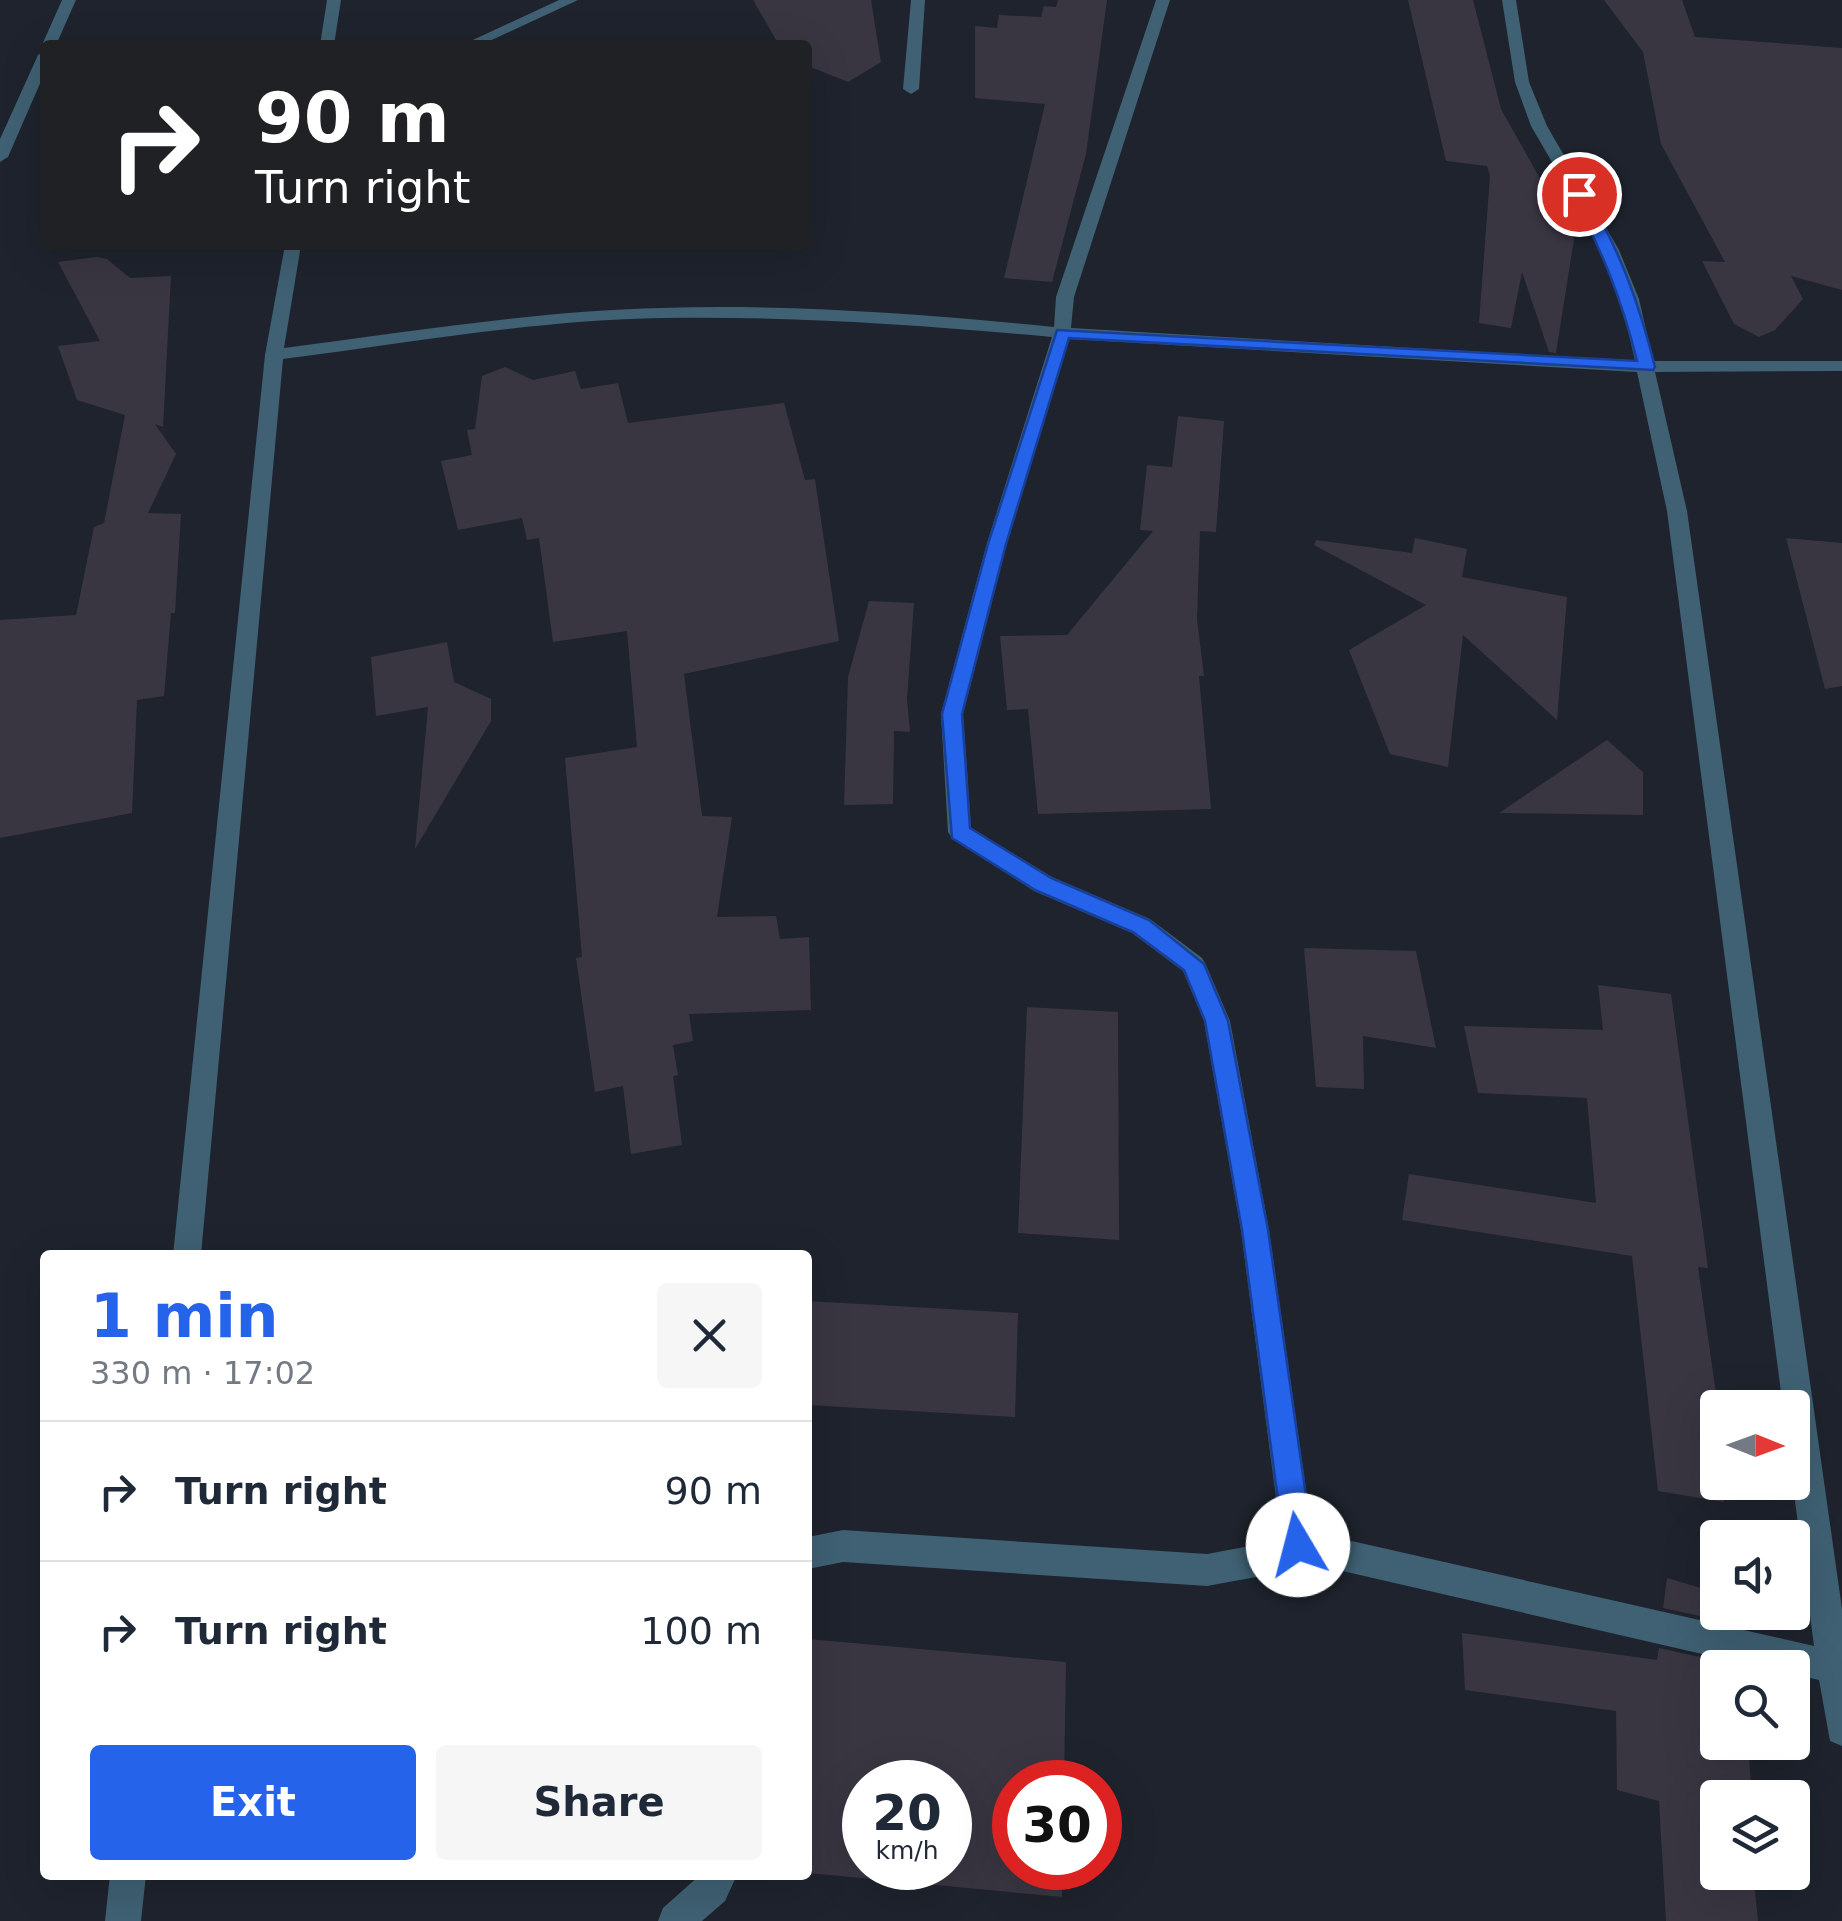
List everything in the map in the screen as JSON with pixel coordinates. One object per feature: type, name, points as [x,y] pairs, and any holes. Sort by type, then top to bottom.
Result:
[{"type":"street","points":[[51,40],[69,0]]},
{"type":"street","points":[[328,40],[334,0]]},
{"type":"street","points":[[480,40],[571,0]]},
{"type":"street","points":[[912,89],[918,0]]},
{"type":"street","points":[[1163,0],[1065,297],[1062,333],[997,544],[952,714],[960,832],[1043,884],[1141,926],[1193,964],[1217,1021],[1238,1135],[1255,1230],[1298,1545]]},
{"type":"street","points":[[1509,0],[1522,82],[1540,126],[1610,250],[1630,298],[1677,511],[1838,1668],[1842,1729]]},
{"type":"street","points":[[0,157],[40,66]]},
{"type":"street","points":[[188,1250],[274,355],[292,250]]},
{"type":"street","points":[[274,355],[498,326],[660,314],[873,315],[1062,333],[1647,367],[1842,366]]},
{"type":"street","points":[[812,1552],[843,1546],[1207,1570],[1267,1559],[1298,1545],[1838,1668]]},
{"type":"street","points":[[123,1921],[127,1880]]},
{"type":"street","points":[[676,1921],[716,1880]]},
{"type":"building","points":[[753,0],[871,0],[881,62],[848,82],[812,68],[812,40],[776,40]]},
{"type":"building","points":[[1058,0],[1107,0],[1086,154],[1052,282],[1004,278],[1045,104],[975,98],[975,26],[997,28],[999,15],[1041,17],[1044,6],[1056,7]]},
{"type":"building","points":[[1408,0],[1473,0],[1501,109],[1574,239],[1556,353],[1549,352],[1522,272],[1511,328],[1479,323],[1490,176],[1487,166],[1446,161]]},
{"type":"building","points":[[1604,0],[1682,0],[1695,37],[1842,48],[1842,290],[1791,276],[1803,299],[1775,330],[1759,337],[1734,324],[1702,261],[1725,262],[1661,144],[1643,52]]},
{"type":"building","points":[[107,259],[130,278],[171,276],[163,427],[155,424],[176,454],[148,513],[181,514],[175,613],[171,613],[164,696],[137,700],[132,813],[0,838],[0,620],[76,615],[94,527],[104,523],[125,415],[77,400],[58,346],[100,341],[58,262]]},
{"type":"building","points":[[505,367],[533,380],[575,371],[581,389],[618,383],[628,423],[784,403],[805,480],[815,479],[839,641],[684,674],[702,816],[732,817],[717,917],[776,916],[780,939],[809,937],[811,1010],[689,1014],[693,1041],[673,1045],[682,1145],[631,1154],[623,1086],[595,1092],[576,958],[582,957],[565,758],[637,747],[627,631],[553,642],[539,538],[527,540],[522,518],[458,530],[441,461],[472,455],[467,430],[475,429],[482,376]]},
{"type":"building","points":[[1178,416],[1224,421],[1216,532],[1200,531],[1197,619],[1211,809],[1038,814],[1028,709],[1007,710],[1000,636],[1067,635],[1153,531],[1140,530],[1147,465],[1172,467]]},
{"type":"building","points":[[1415,538],[1467,549],[1462,577],[1567,597],[1557,720],[1463,635],[1448,767],[1390,754],[1349,650],[1426,605],[1314,545],[1316,540],[1412,553]]},
{"type":"building","points":[[1786,538],[1842,543],[1842,686],[1825,689]]},
{"type":"building","points":[[869,601],[914,603],[907,699],[910,732],[894,731],[893,804],[844,805],[848,677]]},
{"type":"building","points":[[447,642],[454,682],[491,699],[491,721],[415,849],[428,707],[376,716],[371,657]]},
{"type":"building","points":[[1607,740],[1643,772],[1643,815],[1499,813]]},
{"type":"building","points":[[1304,948],[1416,951],[1436,1048],[1363,1036],[1364,1089],[1316,1087]]},
{"type":"building","points":[[1598,985],[1671,994],[1708,1268],[1698,1267],[1715,1390],[1700,1390],[1700,1498],[1658,1491],[1632,1256],[1402,1220],[1409,1174],[1596,1203],[1587,1098],[1478,1093],[1464,1026],[1603,1030]]},
{"type":"building","points":[[1027,1007],[1118,1012],[1119,1240],[1018,1233]]},
{"type":"building","points":[[812,1301],[1018,1313],[1015,1417],[812,1405]]},
{"type":"building","points":[[1667,1578],[1700,1588],[1700,1616],[1663,1608]]},
{"type":"building","points":[[1462,1633],[1657,1660],[1659,1648],[1700,1657],[1700,1760],[1749,1760],[1751,1780],[1700,1780],[1700,1890],[1755,1890],[1758,1921],[1666,1921],[1659,1801],[1617,1790],[1616,1711],[1465,1690]]},
{"type":"building","points":[[812,1639],[1066,1662],[1064,1760],[992,1760],[992,1890],[1062,1890],[1062,1897],[972,1888],[972,1760],[842,1760],[842,1876],[812,1873]]},
{"type":"route","points":[[1298,1545],[1255,1230],[1217,1021],[1193,964],[1141,926],[1043,884],[960,832],[952,714],[997,544],[1062,333],[1647,367],[1630,298],[1610,250],[1579,194]]}]
